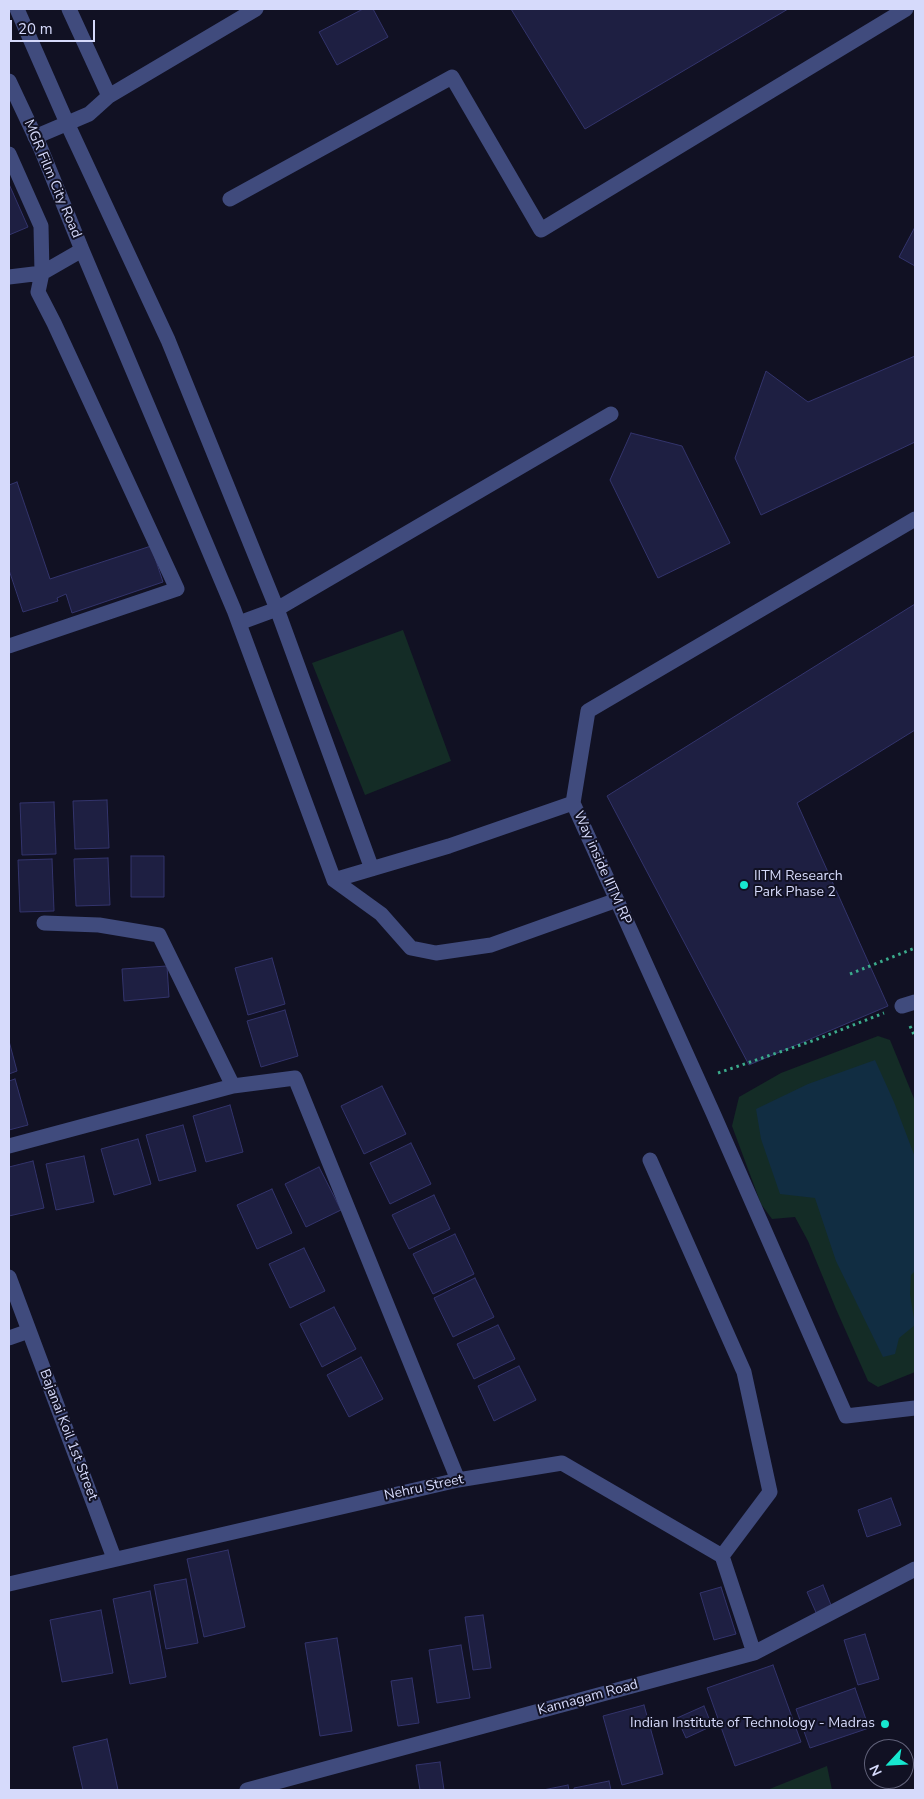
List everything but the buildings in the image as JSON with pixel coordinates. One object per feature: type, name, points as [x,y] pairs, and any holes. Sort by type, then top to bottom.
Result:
[{"type":"street","points":[[17,9],[67,123],[168,340],[277,609],[372,869]]},
{"type":"street","points":[[69,9],[109,96]]},
{"type":"street","points":[[36,137],[89,114],[109,96],[256,9]]},
{"type":"street","points":[[230,199],[452,77],[541,230],[906,9]]},
{"type":"street","name":"MGR Film City Road","points":[[9,81],[36,137],[239,623],[334,880]]},
{"type":"street","points":[[9,154],[41,226],[42,273],[38,292],[58,331],[176,590],[9,646]]},
{"type":"street","points":[[9,277],[42,273],[82,250]]},
{"type":"street","points":[[239,623],[277,609],[611,414]]},
{"type":"street","points":[[573,803],[588,711],[915,519]]},
{"type":"street","name":"Way inside IITM RP","points":[[334,880],[449,846],[573,803],[846,1416],[915,1408]]},
{"type":"street","points":[[334,880],[382,914],[412,948],[436,953],[490,945],[617,900]]},
{"type":"street","points":[[44,923],[99,926],[159,935],[233,1086]]},
{"type":"street","points":[[9,1146],[233,1086],[295,1078],[458,1480]]},
{"type":"street","points":[[650,1160],[744,1372],[770,1492],[722,1556],[754,1652]]},
{"type":"street","name":"Bajanai Koil 1st Street","points":[[9,1277],[114,1558]]},
{"type":"street","points":[[9,1338],[29,1331]]},
{"type":"street","name":"Nehru Street","points":[[9,1584],[114,1558],[458,1480],[562,1463],[722,1556]]},
{"type":"street","name":"Kannagam Road","points":[[247,1790],[754,1652],[915,1569]]},
{"type":"path","points":[[850,974],[915,948]]},
{"type":"path","points":[[698,1080],[815,1040],[908,1004]]},
{"type":"green space","points":[[403,630],[451,761],[365,795],[312,663]]},
{"type":"green space","points":[[878,1036],[890,1040],[915,1101],[915,1372],[878,1387],[868,1381],[808,1241],[795,1217],[772,1219],[761,1204],[732,1126],[739,1097],[781,1073]]},
{"type":"green space","points":[[827,1766],[832,1790],[767,1790]]},
{"type":"water","points":[[875,1060],[894,1102],[915,1157],[915,1271],[911,1275],[910,1294],[915,1325],[899,1338],[895,1354],[883,1357],[836,1261],[815,1198],[780,1194],[761,1139],[756,1109],[808,1084]]},
{"type":"place","name":"IITM Research Park Phase 2","points":[[744,885]]},
{"type":"place","name":"Indian Institute of Technology - Madras","points":[[885,1724]]}]
